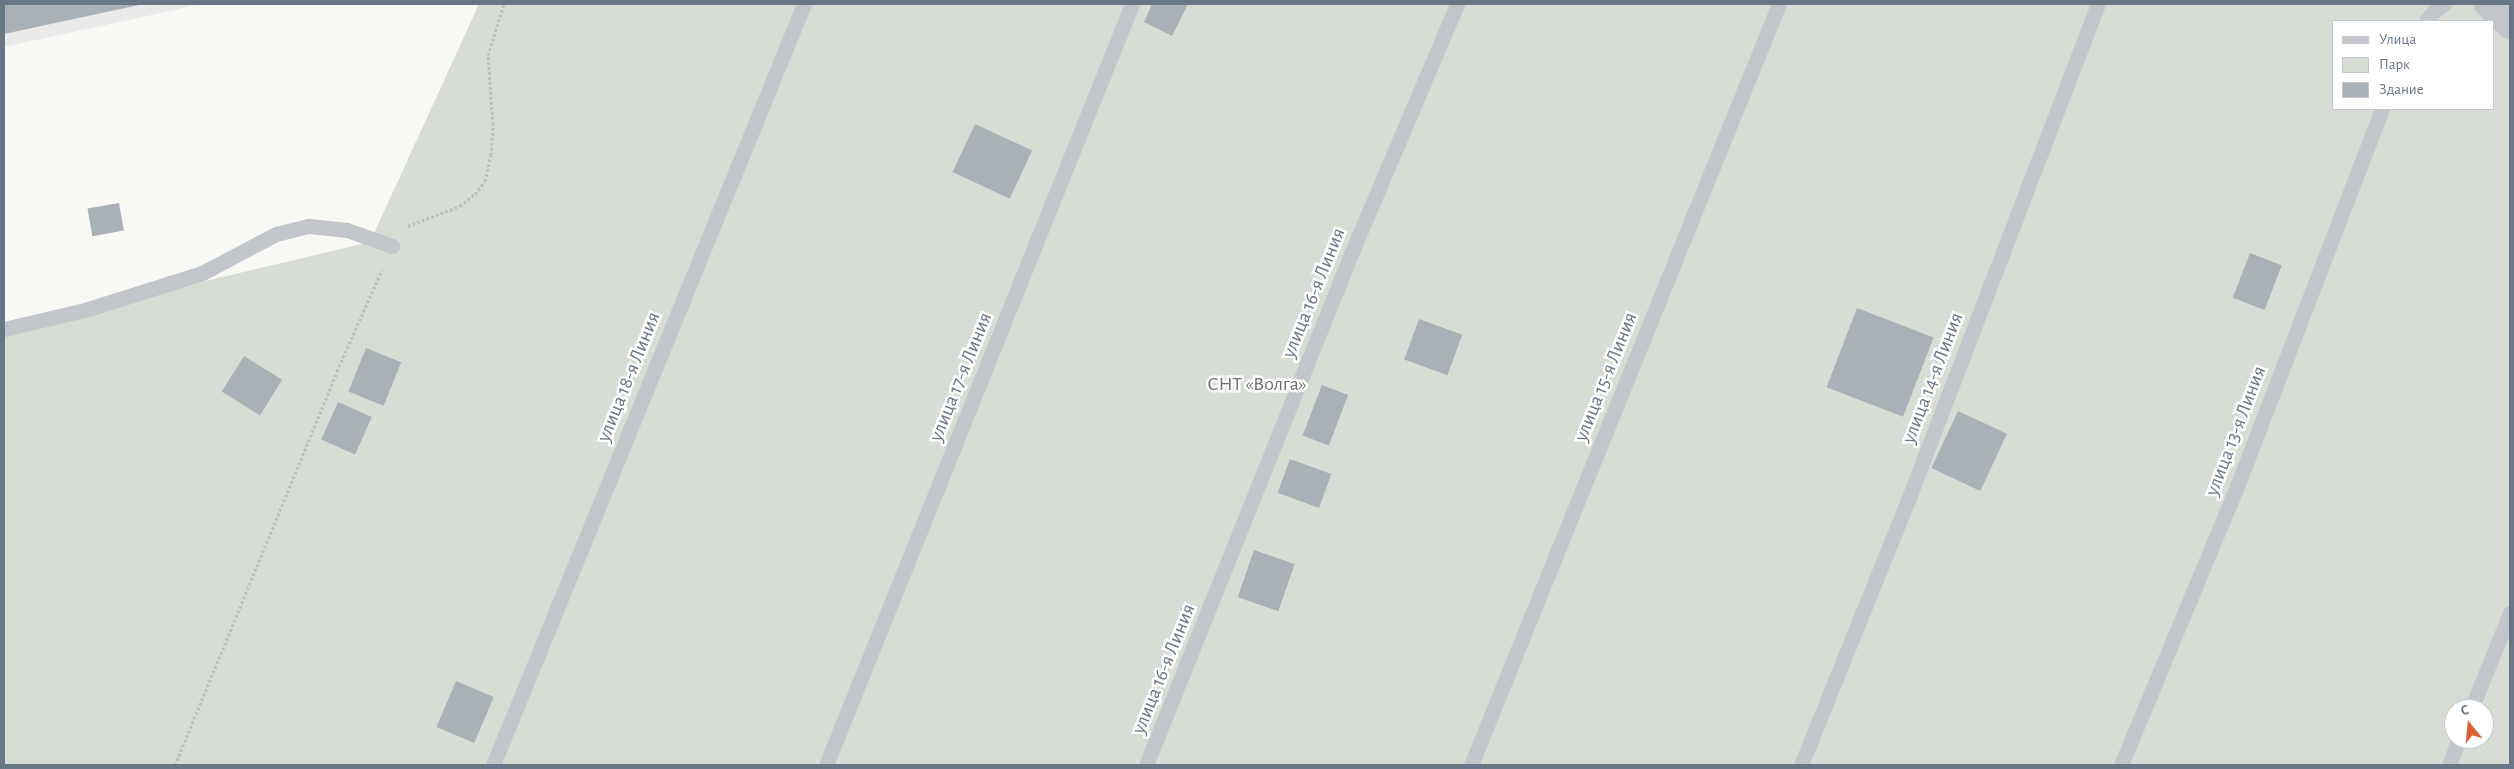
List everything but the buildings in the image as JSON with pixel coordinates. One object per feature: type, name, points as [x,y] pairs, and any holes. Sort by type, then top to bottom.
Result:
[{"type":"street","points":[[2488,4],[2510,25]]},
{"type":"lane","name":"улица 18-я Линия","points":[[493,765],[804,4]]},
{"type":"lane","name":"улица 17-я Линия","points":[[826,765],[1132,4]]},
{"type":"lane","name":"улица 16-я Линия","points":[[1146,765],[1351,254],[1456,4]]},
{"type":"lane","name":"улица 15-я Линия","points":[[1471,765],[1779,4]]},
{"type":"lane","name":"улица 14-я Линия","points":[[1801,765],[1911,490],[2098,4]]},
{"type":"lane","points":[[2427,20],[2435,10],[2444,4]]},
{"type":"lane","name":"улица 13-я Линия","points":[[2121,765],[2238,484],[2382,110]]},
{"type":"lane","points":[[4,328],[85,310],[202,273],[276,234],[309,226],[347,230],[392,246]]},
{"type":"lane","points":[[2475,699],[2510,614]]},
{"type":"lane","points":[[2449,765],[2455,749]]},
{"type":"path","points":[[175,765],[333,380],[392,246],[409,225],[460,206],[475,194],[485,181],[491,155],[493,124],[488,55],[504,4]]},
{"type":"shaded area","points":[[4,4],[202,4],[4,47]]},
{"type":"green space","name":"СНТ «Волга»","points":[[479,4],[2510,4],[2510,765],[4,765],[4,329],[370,242]]}]
